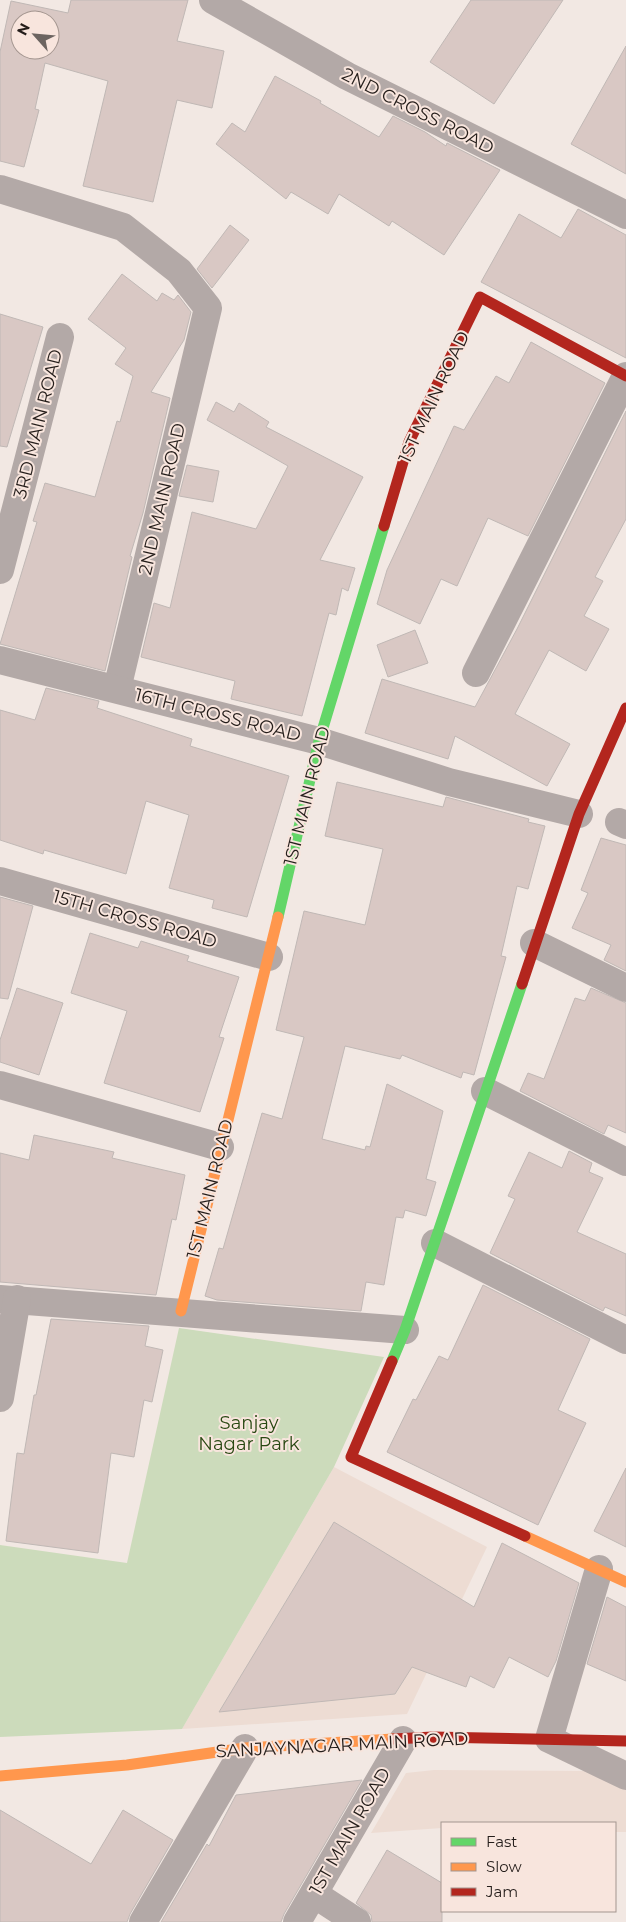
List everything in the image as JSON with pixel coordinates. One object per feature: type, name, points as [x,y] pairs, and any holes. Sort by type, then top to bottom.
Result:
[{"type":"street","name":"2ND CROSS ROAD","points":[[213,0],[347,76],[626,215]]},
{"type":"street","name":"2ND MAIN ROAD","points":[[0,189],[122,228],[179,271],[208,308],[116,689]]},
{"type":"street","name":"1ST MAIN ROAD","points":[[181,1311],[220,1147],[269,956],[319,741],[409,442],[480,297],[626,376]]},
{"type":"street","name":"3RD MAIN ROAD","points":[[0,570],[60,337]]},
{"type":"street","points":[[476,673],[626,376]]},
{"type":"street","name":"16TH CROSS ROAD","points":[[0,660],[319,741],[449,782],[578,814]]},
{"type":"street","points":[[626,708],[578,814],[484,1091],[435,1243],[404,1330],[351,1457],[626,1582]]},
{"type":"street","name":"15TH CROSS ROAD","points":[[0,881],[269,956]]},
{"type":"street","points":[[534,943],[626,988]]},
{"type":"street","points":[[0,1085],[220,1147]]},
{"type":"street","points":[[484,1091],[626,1162]]},
{"type":"street","points":[[435,1243],[626,1340]]},
{"type":"street","points":[[0,1398],[9,1299],[404,1330]]},
{"type":"street","points":[[599,1569],[549,1739],[626,1776]]},
{"type":"street","name":"SANJAYNAGAR MAIN ROAD","points":[[3,1780],[245,1748],[433,1737],[626,1741]]},
{"type":"street","name":"1ST MAIN ROAD","points":[[298,1922],[403,1740]]},
{"type":"street","points":[[143,1922],[245,1748]]},
{"type":"street","points":[[314,1894],[357,1922]]},
{"type":"shaded area","points":[[334,1467],[487,1547],[407,1714],[182,1729]]},
{"type":"shaded area","points":[[434,1770],[589,1771],[626,1789],[626,1832],[616,1832],[616,1822],[441,1822],[441,1828],[371,1833],[406,1773]]},
{"type":"green space","name":"Sanjay Nagar Park","points":[[179,1328],[384,1357],[334,1467],[182,1729],[0,1737],[0,1545],[127,1563]]},
{"type":"building","points":[[71,0],[188,0],[177,41],[224,51],[212,108],[177,100],[153,202],[83,186],[108,81],[45,63],[35,109],[39,110],[24,167],[0,161],[0,52],[11,1],[54,10],[10,10],[10,60],[60,60],[60,11],[68,13]]},
{"type":"building","points":[[471,0],[563,0],[494,104],[430,62]]},
{"type":"building","points":[[626,46],[626,174],[571,144]]},
{"type":"building","points":[[275,76],[321,101],[320,103],[379,137],[393,116],[425,132],[446,146],[447,143],[500,170],[444,255],[392,221],[389,226],[339,194],[328,214],[291,192],[286,199],[216,144],[232,123],[245,132]]},
{"type":"building","points":[[578,209],[626,235],[626,358],[481,282],[519,214],[561,238]]},
{"type":"building","points":[[230,225],[249,240],[212,288],[197,269]]},
{"type":"building","points":[[122,274],[157,301],[162,293],[174,300],[178,295],[191,312],[184,340],[151,392],[170,398],[143,513],[130,556],[132,557],[105,671],[0,644],[37,522],[33,521],[45,483],[95,497],[117,421],[120,422],[133,376],[115,364],[126,348],[88,319]]},
{"type":"building","points":[[0,314],[43,327],[7,447],[0,446]]},
{"type":"building","points":[[531,342],[605,383],[528,536],[488,518],[457,586],[441,579],[420,624],[377,604],[387,570],[454,426],[464,430],[496,376],[509,383]]},
{"type":"building","points":[[216,402],[234,412],[239,403],[269,422],[266,427],[363,477],[320,560],[355,568],[348,591],[342,588],[336,615],[329,613],[302,716],[231,699],[235,681],[141,657],[154,603],[170,608],[192,512],[256,529],[288,466],[207,420]]},
{"type":"building","points":[[626,411],[626,519],[595,577],[603,581],[584,616],[609,629],[586,671],[549,650],[515,714],[570,744],[547,786],[455,736],[448,759],[365,733],[382,679],[475,707],[517,629]]},
{"type":"building","points":[[187,465],[219,471],[213,502],[179,496]]},
{"type":"building","points":[[415,630],[428,663],[388,677],[377,645]]},
{"type":"building","points":[[46,688],[99,701],[97,708],[192,739],[190,746],[289,776],[247,917],[212,908],[214,900],[169,888],[189,815],[146,801],[126,874],[44,850],[43,854],[0,840],[0,710],[35,720]]},
{"type":"building","points":[[337,782],[443,807],[446,797],[529,819],[528,822],[545,826],[528,889],[517,886],[501,956],[506,957],[474,1075],[463,1072],[461,1078],[402,1055],[400,1059],[345,1046],[322,1139],[365,1150],[366,1146],[370,1147],[387,1084],[443,1111],[426,1179],[436,1182],[426,1216],[405,1210],[403,1218],[396,1217],[384,1285],[366,1282],[361,1311],[217,1300],[205,1296],[219,1248],[223,1249],[262,1113],[282,1119],[304,1037],[276,1030],[304,911],[365,925],[383,849],[325,836]]},
{"type":"building","points":[[601,838],[626,845],[626,971],[604,960],[611,945],[572,928],[588,893],[581,890]]},
{"type":"building","points":[[0,897],[33,906],[8,999],[0,998]]},
{"type":"building","points":[[90,933],[138,948],[141,941],[189,956],[187,961],[239,977],[219,1037],[224,1038],[200,1112],[104,1083],[127,1011],[71,993]]},
{"type":"building","points":[[17,988],[63,1003],[39,1075],[0,1062],[0,1040]]},
{"type":"building","points":[[591,988],[626,1003],[626,1133],[608,1125],[604,1134],[520,1091],[528,1073],[544,1079],[575,998],[585,1001]]},
{"type":"building","points":[[34,1135],[114,1152],[112,1158],[185,1175],[176,1220],[172,1219],[156,1295],[0,1282],[0,1153],[29,1160]]},
{"type":"building","points":[[569,1151],[592,1163],[589,1172],[603,1178],[577,1232],[626,1254],[626,1316],[605,1307],[603,1311],[490,1253],[515,1199],[508,1196],[529,1152],[562,1168]]},
{"type":"building","points":[[483,1285],[590,1339],[558,1410],[586,1423],[538,1525],[387,1452],[413,1399],[416,1400],[439,1356],[448,1360]]},
{"type":"building","points":[[51,1319],[149,1326],[145,1346],[163,1350],[152,1402],[144,1400],[134,1457],[111,1453],[98,1553],[6,1541],[17,1453],[24,1454],[34,1395],[36,1395]]},
{"type":"building","points":[[626,1468],[626,1547],[594,1531]]},
{"type":"building","points":[[334,1522],[474,1607],[502,1543],[579,1583],[556,1661],[548,1677],[509,1657],[494,1688],[470,1676],[466,1687],[412,1667],[395,1694],[219,1712]]},
{"type":"building","points":[[607,1597],[626,1607],[626,1681],[587,1664]]},
{"type":"building","points":[[362,1780],[281,1922],[161,1922],[207,1844],[209,1846],[236,1795]]},
{"type":"building","points":[[0,1810],[91,1864],[123,1810],[173,1840],[127,1922],[0,1922]]},
{"type":"building","points":[[387,1850],[441,1882],[442,1922],[372,1922],[371,1915],[356,1903]]},
{"type":"traffic: fast","points":[[278,917],[319,741],[384,526]]},
{"type":"traffic: fast","points":[[392,1361],[405,1330],[522,984]]},
{"type":"traffic: slow","points":[[181,1311],[278,917]]},
{"type":"traffic: slow","points":[[525,1536],[626,1582]]},
{"type":"traffic: slow","points":[[0,1776],[127,1765],[245,1748],[393,1739]]},
{"type":"traffic: jam","points":[[384,526],[409,442],[480,297],[626,376]]},
{"type":"traffic: jam","points":[[522,984],[579,814],[626,708]]},
{"type":"traffic: jam","points":[[392,1361],[351,1457],[525,1536]]},
{"type":"traffic: jam","points":[[393,1739],[433,1737],[626,1741]]}]
